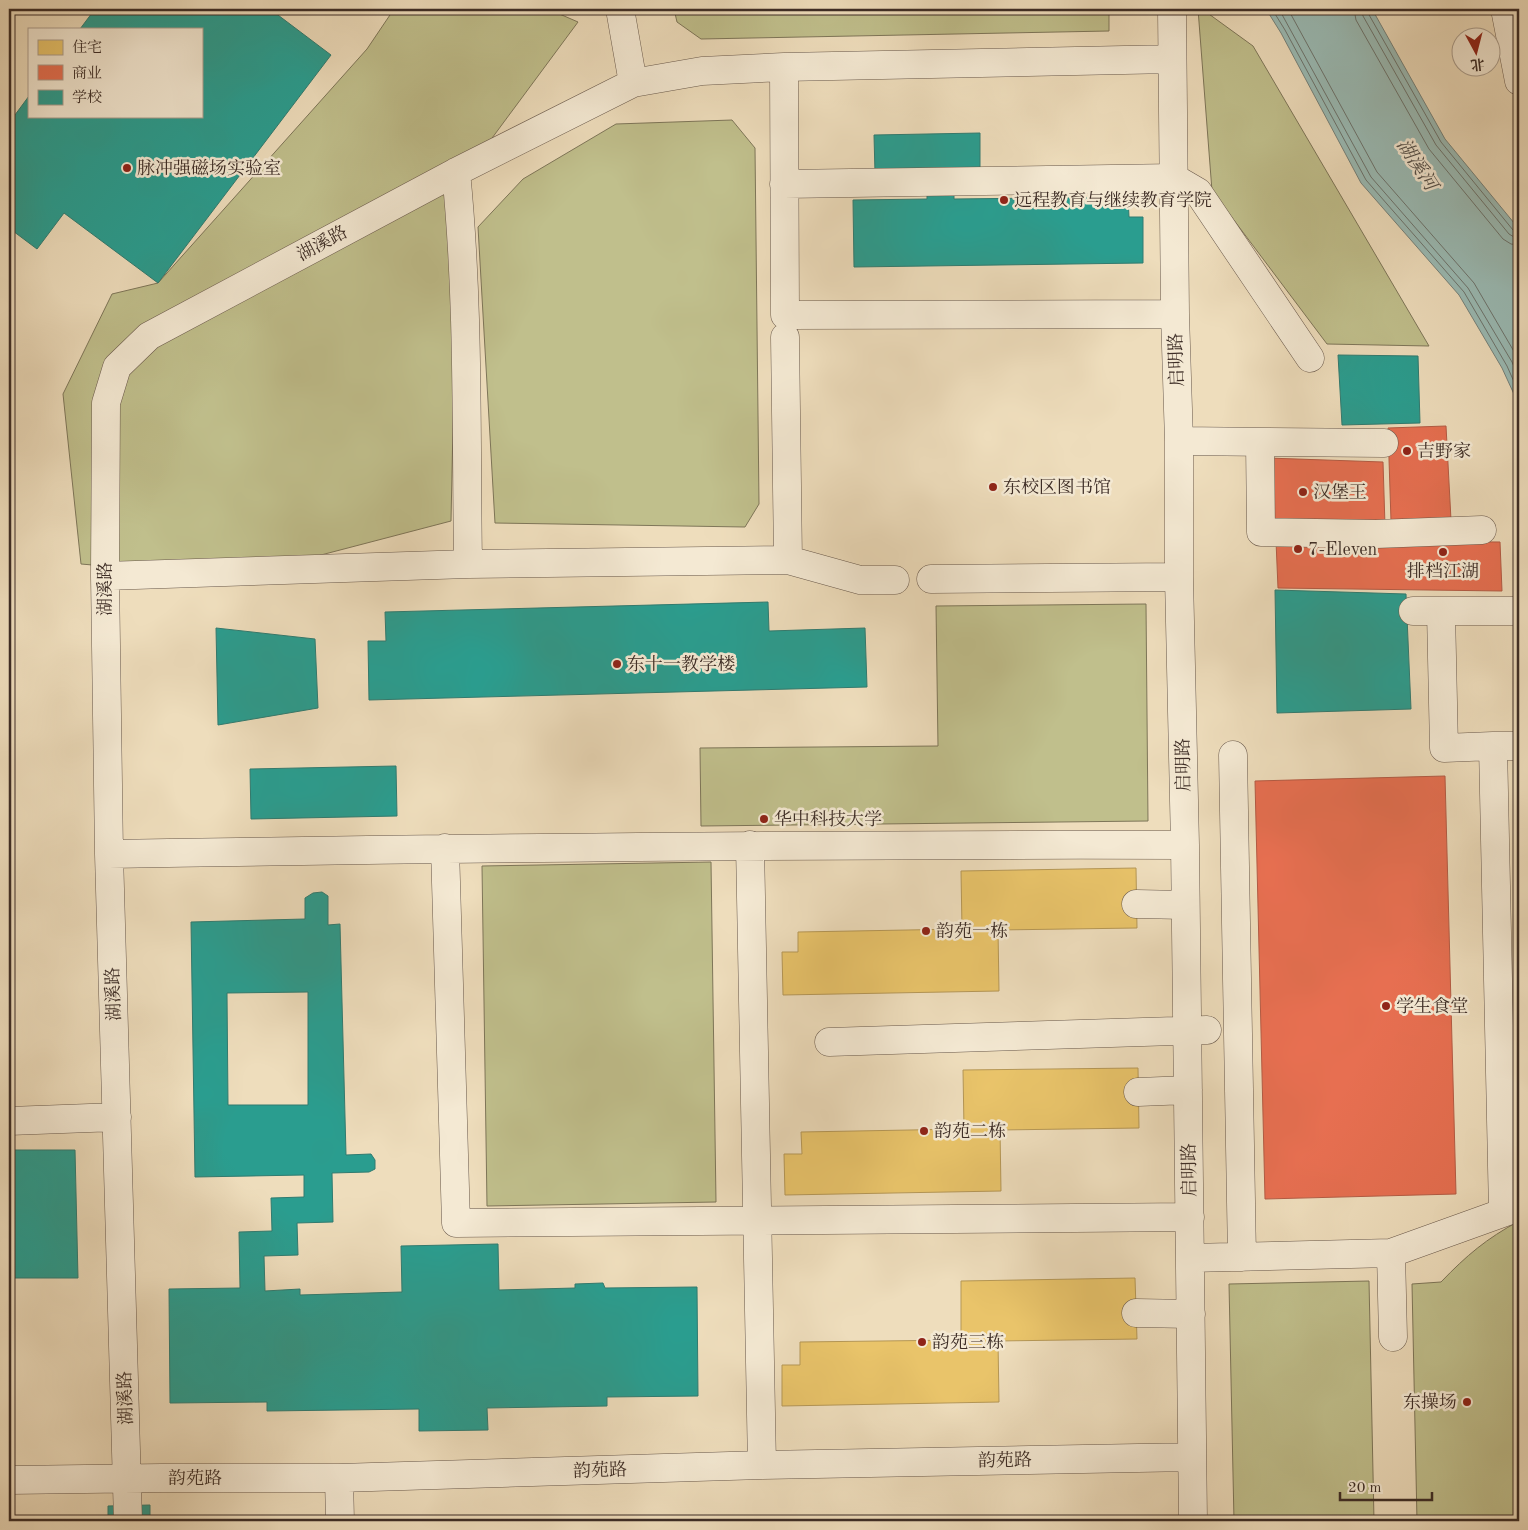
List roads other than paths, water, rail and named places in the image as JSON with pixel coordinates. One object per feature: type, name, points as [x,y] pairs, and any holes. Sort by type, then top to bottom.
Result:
[{"type":"street","points":[[620,9],[633,83]]},
{"type":"street","name":"启明路","points":[[1172,9],[1174,314],[1178,441],[1185,905],[1197,1030],[1188,1090],[1193,1521]]},
{"type":"street","points":[[1505,9],[1519,81]]},
{"type":"street","name":"湖溪路","points":[[128,1513],[109,854],[105,576],[106,403],[116,367],[149,336],[456,172],[633,83],[702,70],[1172,59]]},
{"type":"street","points":[[784,67],[785,315],[1174,314]]},
{"type":"street","points":[[456,172],[460,212],[465,318],[468,564]]},
{"type":"street","points":[[784,184],[1174,178],[1198,192],[1310,358]]},
{"type":"street","points":[[785,337],[788,560]]},
{"type":"street","points":[[1178,441],[1384,443]]},
{"type":"street","points":[[1260,442],[1261,532],[1376,534],[1482,530]]},
{"type":"street","points":[[105,576],[468,564],[788,560],[860,580],[895,580]]},
{"type":"street","points":[[931,579],[1179,577]]},
{"type":"street","points":[[1413,611],[1519,611]]},
{"type":"street","points":[[1190,1258],[1391,1253],[1511,1210],[1506,746],[1444,748],[1441,612]]},
{"type":"street","points":[[1233,755],[1242,1257]]},
{"type":"street","points":[[109,854],[750,845],[1185,844]]},
{"type":"street","points":[[750,845],[762,1465]]},
{"type":"street","points":[[445,848],[456,1223],[1190,1217]]},
{"type":"street","points":[[1136,904],[1185,905]]},
{"type":"street","points":[[829,1042],[1197,1030]]},
{"type":"street","points":[[1138,1092],[1188,1090]]},
{"type":"street","points":[[9,1121],[117,1117]]},
{"type":"street","points":[[1391,1253],[1393,1337]]},
{"type":"street","points":[[1136,1313],[1191,1314]]},
{"type":"street","name":"韵苑路","points":[[9,1480],[339,1478],[762,1465],[1192,1457]]},
{"type":"street","points":[[339,1478],[340,1521]]},
{"type":"water","name":"湖溪河","points":[[1266,9],[1372,9],[1445,139],[1519,229],[1519,405],[1502,368],[1459,295],[1361,183],[1281,33]]},
{"type":"place","name":"脉冲强磁场实验室","points":[[127,168]]},
{"type":"place","name":"远程教育与继续教育学院","points":[[1004,200]]},
{"type":"place","name":"吉野家","points":[[1407,451]]},
{"type":"place","name":"东校区图书馆","points":[[993,487]]},
{"type":"place","name":"汉堡王","points":[[1303,492]]},
{"type":"place","name":"7-Eleven","points":[[1298,549]]},
{"type":"place","name":"排档江湖","points":[[1443,552]]},
{"type":"place","name":"东十一教学楼","points":[[617,664]]},
{"type":"place","name":"华中科技大学","points":[[764,819]]},
{"type":"place","name":"韵苑一栋","points":[[926,931]]},
{"type":"place","name":"学生食堂","points":[[1386,1006]]},
{"type":"place","name":"韵苑二栋","points":[[924,1131]]},
{"type":"place","name":"韵苑三栋","points":[[922,1342]]},
{"type":"place","name":"东操场","points":[[1467,1402]]}]
